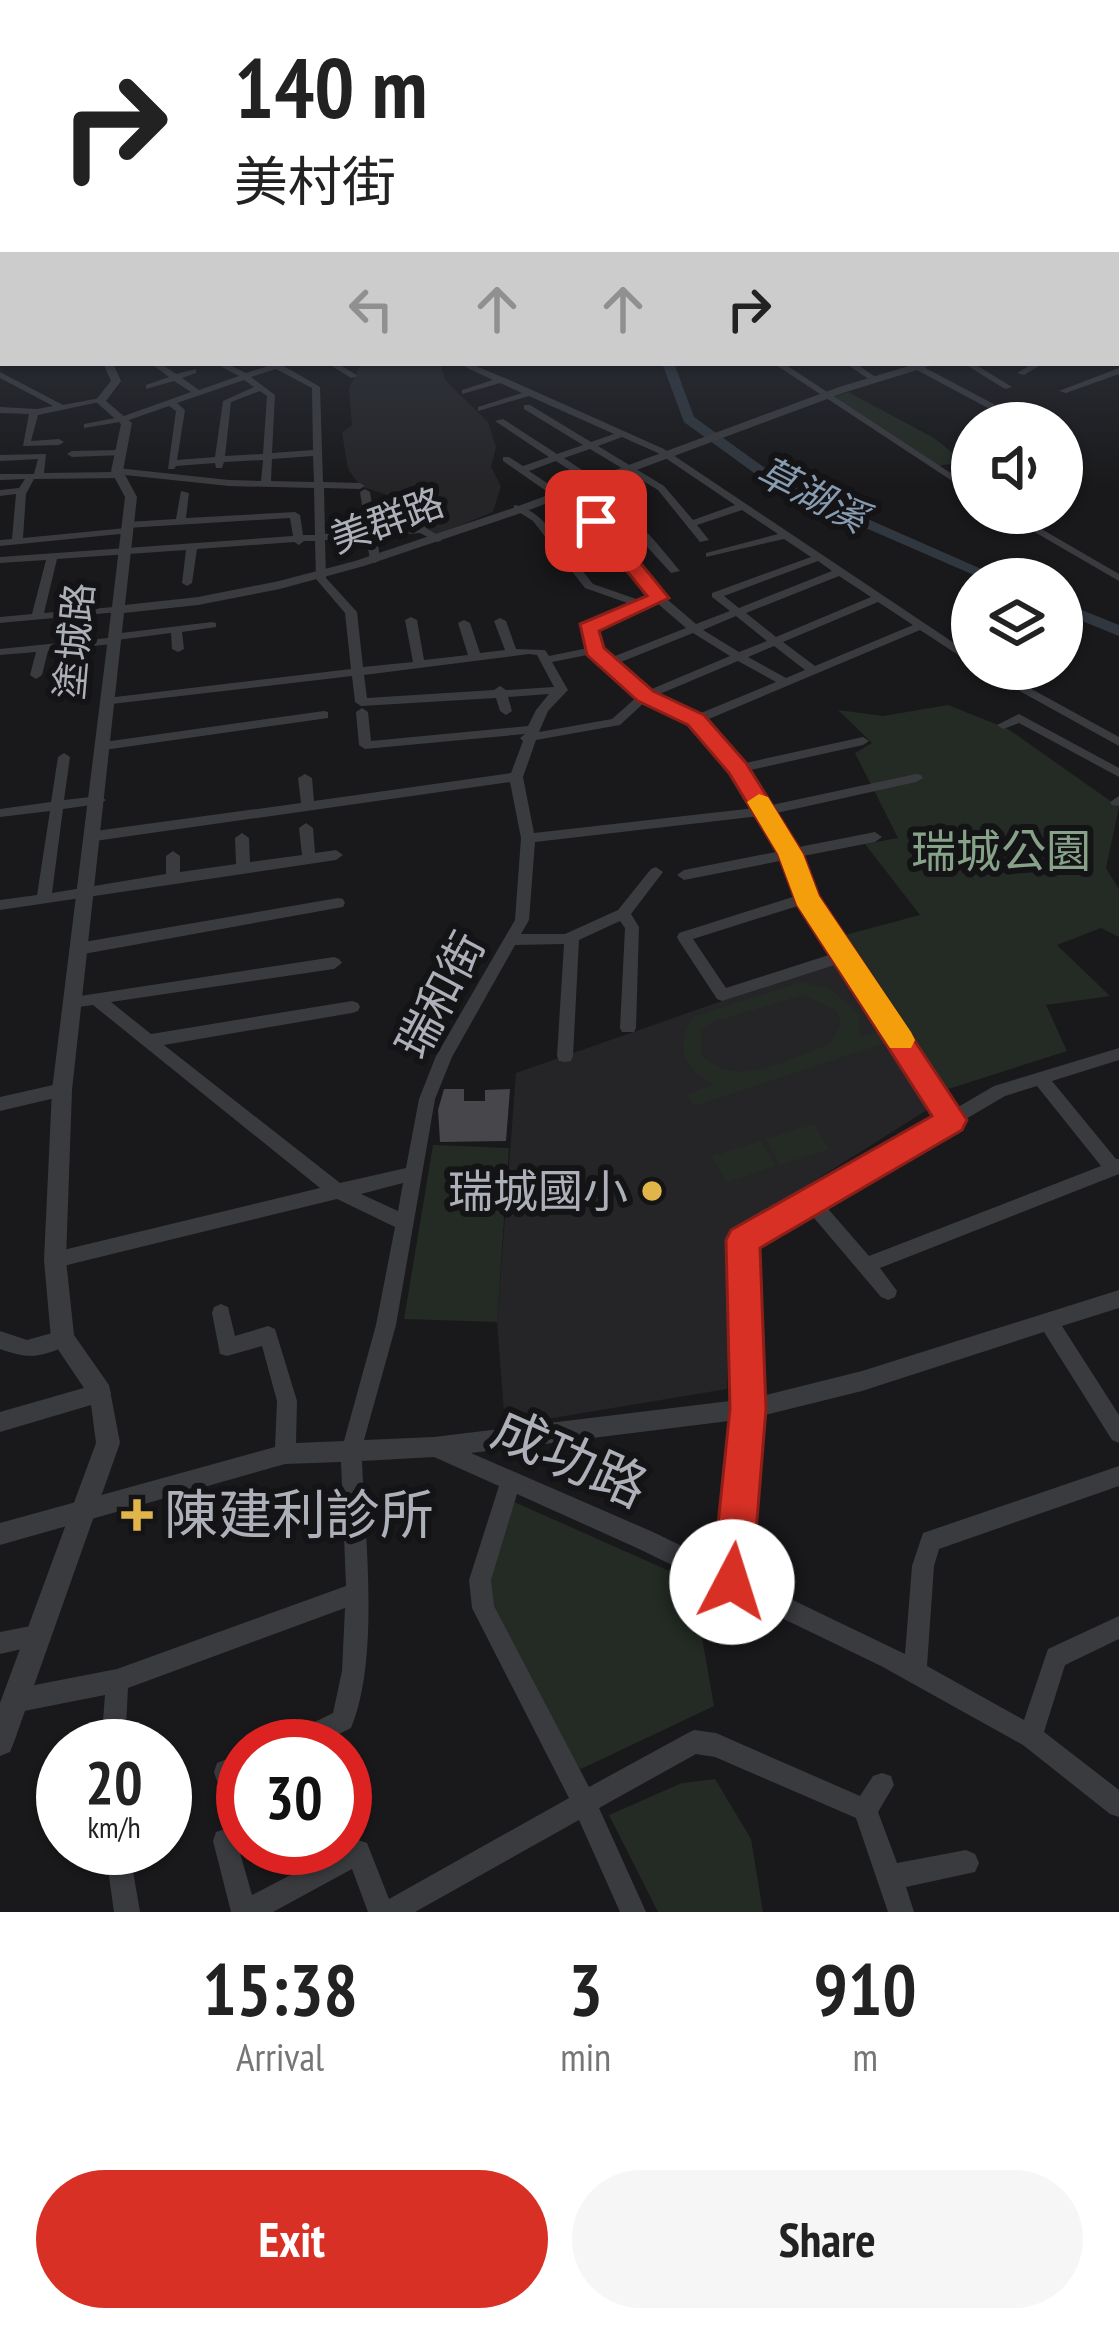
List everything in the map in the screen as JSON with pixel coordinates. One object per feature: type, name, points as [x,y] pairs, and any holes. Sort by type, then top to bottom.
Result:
[{"type":"street","points":[[0,410],[34,412],[100,401],[116,381],[109,366]]},
{"type":"street","points":[[158,366],[198,393]]},
{"type":"street","points":[[224,366],[271,395],[266,484]]},
{"type":"street","points":[[91,426],[274,366]]},
{"type":"street","points":[[107,702],[358,671],[475,657],[542,652],[562,690],[361,701],[358,671],[351,612],[321,579],[324,540],[316,387],[282,366]]},
{"type":"street","points":[[336,366],[354,376]]},
{"type":"street","points":[[781,366],[820,399],[951,478]]},
{"type":"street","points":[[854,366],[876,380]]},
{"type":"street","name":"美群路","points":[[114,610],[187,605],[321,579],[624,467],[922,366]]},
{"type":"street","points":[[931,366],[987,402]]},
{"type":"street","points":[[972,366],[1008,388]]},
{"type":"street","points":[[459,369],[474,369],[502,380],[667,452],[815,559],[951,647]]},
{"type":"street","points":[[148,387],[193,371]]},
{"type":"street","points":[[1063,391],[1119,371]]},
{"type":"street","points":[[0,375],[62,407]]},
{"type":"street","points":[[465,392],[502,380]]},
{"type":"street","points":[[217,481],[226,401],[261,388]]},
{"type":"street","points":[[481,409],[531,392]]},
{"type":"street","points":[[100,401],[123,419]]},
{"type":"street","points":[[170,403],[181,410],[171,469]]},
{"type":"street","points":[[527,407],[667,494],[704,540]]},
{"type":"street","points":[[28,450],[34,412]]},
{"type":"street","points":[[520,434],[580,413]]},
{"type":"street","name":"塗城路","points":[[101,1393],[63,1340],[55,1261],[62,1090],[99,800],[114,610],[131,497],[118,473],[123,419]]},
{"type":"street","points":[[500,421],[604,495],[675,571]]},
{"type":"street","points":[[522,470],[625,434]]},
{"type":"street","points":[[0,458],[59,442]]},
{"type":"street","points":[[17,542],[22,491],[45,458],[28,450]]},
{"type":"street","points":[[72,454],[119,453]]},
{"type":"street","points":[[0,477],[171,469],[220,459],[316,453]]},
{"type":"street","points":[[506,459],[558,492],[614,541],[659,598],[693,627],[783,681]]},
{"type":"street","points":[[171,469],[217,481],[363,489],[375,560]]},
{"type":"street","points":[[667,494],[704,482]]},
{"type":"street","points":[[0,493],[22,491]]},
{"type":"street","points":[[181,522],[184,493]]},
{"type":"street","points":[[413,507],[422,530],[437,539]]},
{"type":"street","points":[[518,507],[537,519],[589,586],[643,605]]},
{"type":"street","points":[[692,524],[740,507]]},
{"type":"street","points":[[0,517],[18,515]]},
{"type":"street","points":[[0,543],[181,522],[295,515],[298,542]]},
{"type":"street","points":[[0,560],[422,530]]},
{"type":"street","points":[[1043,534],[1119,578]]},
{"type":"street","points":[[563,552],[643,535]]},
{"type":"street","points":[[710,555],[782,536]]},
{"type":"street","points":[[187,583],[192,545]]},
{"type":"street","points":[[38,617],[52,556]]},
{"type":"street","points":[[812,670],[716,596],[815,559]]},
{"type":"street","points":[[610,662],[837,573]]},
{"type":"street","points":[[659,598],[587,628],[594,650],[645,696],[696,720],[738,769],[790,854],[807,898],[951,1120]]},
{"type":"street","points":[[362,712],[365,745],[529,734],[616,722],[645,696],[876,599]]},
{"type":"street","points":[[178,650],[187,605]]},
{"type":"street","points":[[0,620],[114,610]]},
{"type":"street","points":[[411,620],[419,664]]},
{"type":"street","points":[[500,621],[512,653]]},
{"type":"street","points":[[464,623],[475,657]]},
{"type":"street","points":[[0,652],[212,625]]},
{"type":"street","points":[[696,720],[920,627]]},
{"type":"street","points":[[36,675],[43,649]]},
{"type":"street","points":[[546,660],[594,650]]},
{"type":"street","points":[[500,690],[506,711]]},
{"type":"street","name":"瑞和街","points":[[343,1719],[353,1671],[357,1593],[351,1451],[386,1324],[427,1099],[444,1056],[522,920],[528,838],[516,777],[526,761],[529,734],[546,701],[562,690]]},
{"type":"street","points":[[1023,690],[1119,742]]},
{"type":"street","points":[[1003,725],[1047,704]]},
{"type":"street","points":[[104,746],[324,716]]},
{"type":"street","points":[[1019,718],[1119,772]]},
{"type":"street","points":[[738,769],[862,741]]},
{"type":"street","points":[[44,897],[64,758]]},
{"type":"street","points":[[94,836],[516,777]]},
{"type":"street","points":[[305,778],[308,806]]},
{"type":"street","points":[[528,838],[764,811],[916,778]]},
{"type":"street","points":[[0,813],[99,800]]},
{"type":"street","points":[[305,828],[309,858]]},
{"type":"street","points":[[684,875],[875,837]]},
{"type":"street","points":[[242,838],[243,868]]},
{"type":"street","points":[[0,904],[336,855]]},
{"type":"street","points":[[172,856],[173,879]]},
{"type":"street","points":[[511,940],[572,937],[623,914],[656,872]]},
{"type":"street","points":[[807,898],[684,937],[722,995],[848,955]]},
{"type":"street","points":[[78,949],[338,903]]},
{"type":"street","points":[[623,914],[632,927],[628,1028]]},
{"type":"street","points":[[565,1056],[572,937]]},
{"type":"street","points":[[72,1001],[334,962]]},
{"type":"street","points":[[96,999],[335,1190],[406,1224]]},
{"type":"street","points":[[149,1041],[352,1007]]},
{"type":"street","points":[[732,1582],[748,1409],[743,1240],[1000,1091],[1119,1054]]},
{"type":"street","points":[[867,1265],[1116,1167],[1041,1079]]},
{"type":"street","points":[[0,1104],[62,1090]]},
{"type":"street","points":[[55,1261],[415,1173]]},
{"type":"street","points":[[812,1202],[888,1291]]},
{"type":"street","points":[[434,1447],[748,1409],[862,1381],[1119,1299]]},
{"type":"street","points":[[221,1313],[226,1347],[268,1335],[286,1402],[285,1454]]},
{"type":"street","points":[[1048,1322],[1115,1420]]},
{"type":"street","points":[[0,1340],[27,1348],[63,1340]]},
{"type":"street","points":[[0,1422],[101,1393],[109,1443],[0,1742]]},
{"type":"street","name":"成功路","points":[[0,1534],[285,1454],[434,1447],[732,1582],[915,1673],[1031,1737],[1119,1805]]},
{"type":"street","points":[[915,1673],[923,1566],[931,1541],[1119,1477]]},
{"type":"street","points":[[511,1480],[480,1580],[483,1608],[583,1800],[634,1912]]},
{"type":"street","points":[[14,1701],[117,1681],[357,1593]]},
{"type":"street","points":[[1031,1737],[1056,1657],[1119,1628]]},
{"type":"street","points":[[0,1643],[36,1636]]},
{"type":"street","points":[[115,1719],[117,1681]]},
{"type":"street","points":[[390,1912],[694,1742],[716,1745],[866,1810],[901,1912]]},
{"type":"street","points":[[866,1810],[882,1785]]},
{"type":"street","points":[[235,1875],[246,1912],[358,1852],[381,1912]]},
{"type":"street","points":[[890,1877],[966,1863]]},
{"type":"street","points":[[121,1875],[127,1912]]},
{"type":"shaded area","points":[[360,366],[442,366],[445,380],[488,422],[496,447],[491,467],[501,486],[493,512],[435,536],[421,527],[415,504],[360,486],[348,469],[342,433],[352,425],[349,389]]},
{"type":"shaded area","name":"瑞城國小","points":[[839,960],[927,1110],[730,1234],[727,1389],[505,1426],[497,1322],[516,1073]]},
{"type":"green space","points":[[848,392],[934,438],[951,452],[951,464],[938,466],[830,399]]},
{"type":"green space","name":"瑞城公園","points":[[948,705],[1008,729],[1119,807],[1106,868],[1119,889],[1119,937],[1101,928],[1057,945],[1110,996],[1046,1005],[1067,1051],[942,1091],[845,935],[920,915],[865,844],[898,838],[855,753],[872,743],[838,710],[883,716]]},
{"type":"green space","points":[[800,982],[829,988],[859,1014],[860,1037],[878,1032],[886,1043],[694,1106],[687,1095],[714,1084],[695,1072],[685,1056],[684,1038],[693,1017]],"holes":[[[804,995],[837,1011],[841,1023],[830,1044],[781,1063],[731,1070],[701,1055],[701,1031],[712,1022]]]},
{"type":"green space","points":[[814,1124],[829,1149],[780,1165],[766,1139]]},
{"type":"green space","points":[[761,1141],[776,1166],[726,1183],[712,1156]]},
{"type":"green space","points":[[433,1145],[509,1148],[497,1322],[404,1319]]},
{"type":"green space","points":[[512,1501],[692,1581],[714,1706],[581,1769],[562,1759],[481,1590]]},
{"type":"green space","points":[[715,1779],[751,1839],[763,1912],[658,1912],[609,1815],[682,1783]]},
{"type":"building","points":[[444,1089],[464,1089],[464,1101],[485,1101],[485,1090],[510,1089],[506,1141],[440,1142],[438,1110]]},
{"type":"waterway","name":"草湖溪","points":[[669,366],[688,419],[781,486],[951,560]]},
{"type":"waterway","name":"草湖溪","points":[[1083,616],[1119,631]]},
{"type":"slow traffic","points":[[759,802],[790,854],[807,898],[900,1040]]},
{"type":"place","name":"瑞城國小","points":[[652,1191]]},
{"type":"place","name":"陳建利診所","points":[[137,1515]]},
{"type":"route","points":[[596,521],[659,598],[587,628],[594,650],[645,696],[696,720],[738,769],[790,854],[807,898],[951,1120],[743,1240],[748,1409],[732,1582]]}]
